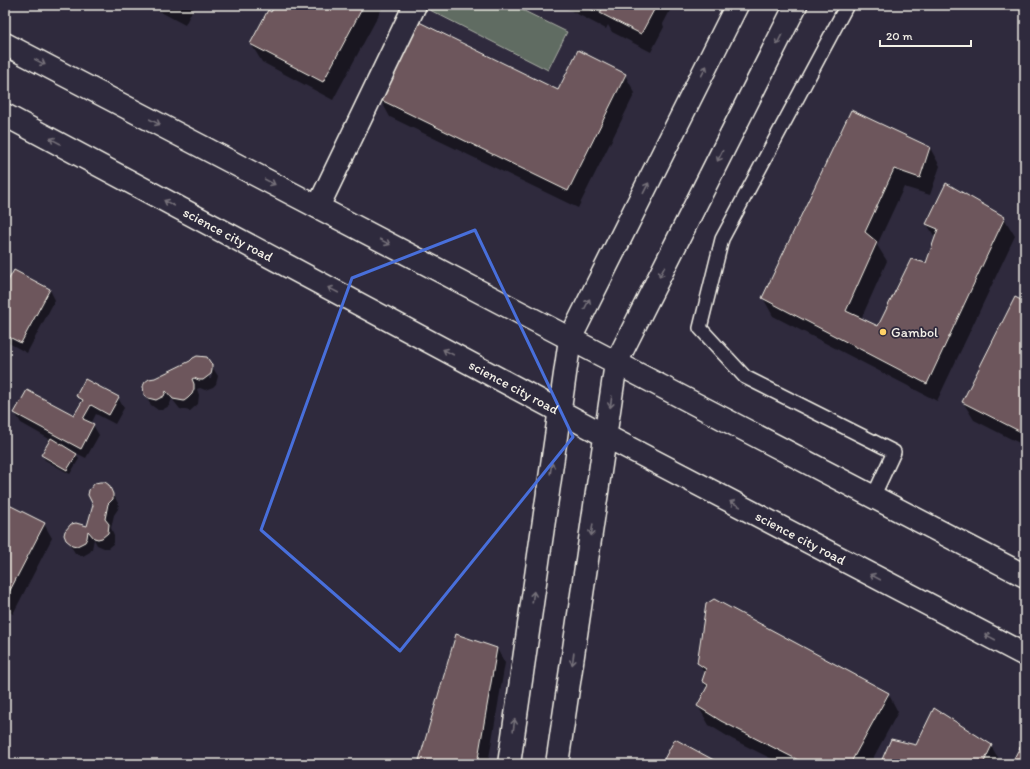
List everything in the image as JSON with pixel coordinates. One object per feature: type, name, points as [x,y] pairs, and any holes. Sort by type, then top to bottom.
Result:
[{"type":"main road","points":[[318,208],[415,5]]},
{"type":"main road","points":[[509,764],[570,339],[738,5]]},
{"type":"main road","points":[[557,764],[616,363],[796,5]]},
{"type":"main road","points":[[5,44],[1025,576]]},
{"type":"main road","name":"science city road","points":[[5,115],[559,412],[1025,655]]},
{"type":"lane","points":[[847,5],[722,239],[700,328],[745,377],[894,452],[873,497]]},
{"type":"highlighted area","points":[[475,230],[573,437],[400,651],[261,530],[352,278]]},
{"type":"shaded area","points":[[420,5],[512,5],[567,32],[548,70]]},
{"type":"building","points":[[275,5],[364,5],[323,82],[250,44],[268,10],[271,12]]},
{"type":"building","points":[[583,5],[598,5],[595,11]]},
{"type":"building","points":[[604,5],[653,5],[652,6],[655,8],[641,34],[600,13]]},
{"type":"building","points":[[417,21],[558,90],[578,50],[626,74],[568,191],[379,99]]},
{"type":"building","points":[[851,110],[930,147],[920,178],[894,169],[865,232],[877,242],[846,311],[878,326],[911,259],[926,263],[938,229],[926,224],[946,183],[1005,217],[927,384],[762,298]]},
{"type":"building","points":[[14,270],[50,289],[21,343],[5,335],[5,286]]},
{"type":"building","points":[[1015,297],[1025,302],[1025,434],[962,402]]},
{"type":"building","points":[[197,356],[207,357],[212,365],[211,374],[203,380],[192,379],[194,389],[192,394],[184,401],[173,399],[166,391],[164,396],[156,400],[148,398],[144,395],[143,386],[149,379],[155,378]]},
{"type":"building","points":[[85,379],[119,397],[109,415],[91,405],[83,419],[94,424],[81,449],[14,413],[27,390],[74,415],[83,400],[76,396]]},
{"type":"building","points":[[51,438],[77,454],[67,470],[41,455]]},
{"type":"building","points":[[105,482],[109,485],[113,494],[113,499],[108,504],[105,519],[109,524],[108,533],[102,538],[98,539],[94,538],[88,531],[85,542],[77,546],[72,545],[66,540],[64,535],[65,531],[71,524],[76,523],[87,526],[93,505],[88,495],[89,490],[95,483]]},
{"type":"building","points":[[5,503],[45,523],[5,600]]},
{"type":"building","points":[[714,599],[889,693],[850,764],[806,764],[721,721],[697,706],[708,685],[702,681],[706,669],[697,663],[706,604]]},
{"type":"building","points":[[456,634],[497,648],[477,764],[418,764]]},
{"type":"building","points":[[934,708],[992,745],[983,764],[880,764],[891,739],[916,745]]},
{"type":"building","points":[[675,739],[721,764],[669,764],[663,761]]},
{"type":"building","points":[[1020,747],[1025,750],[1025,764],[1011,764]]},
{"type":"place","name":"Gambol","points":[[883,332]]}]
